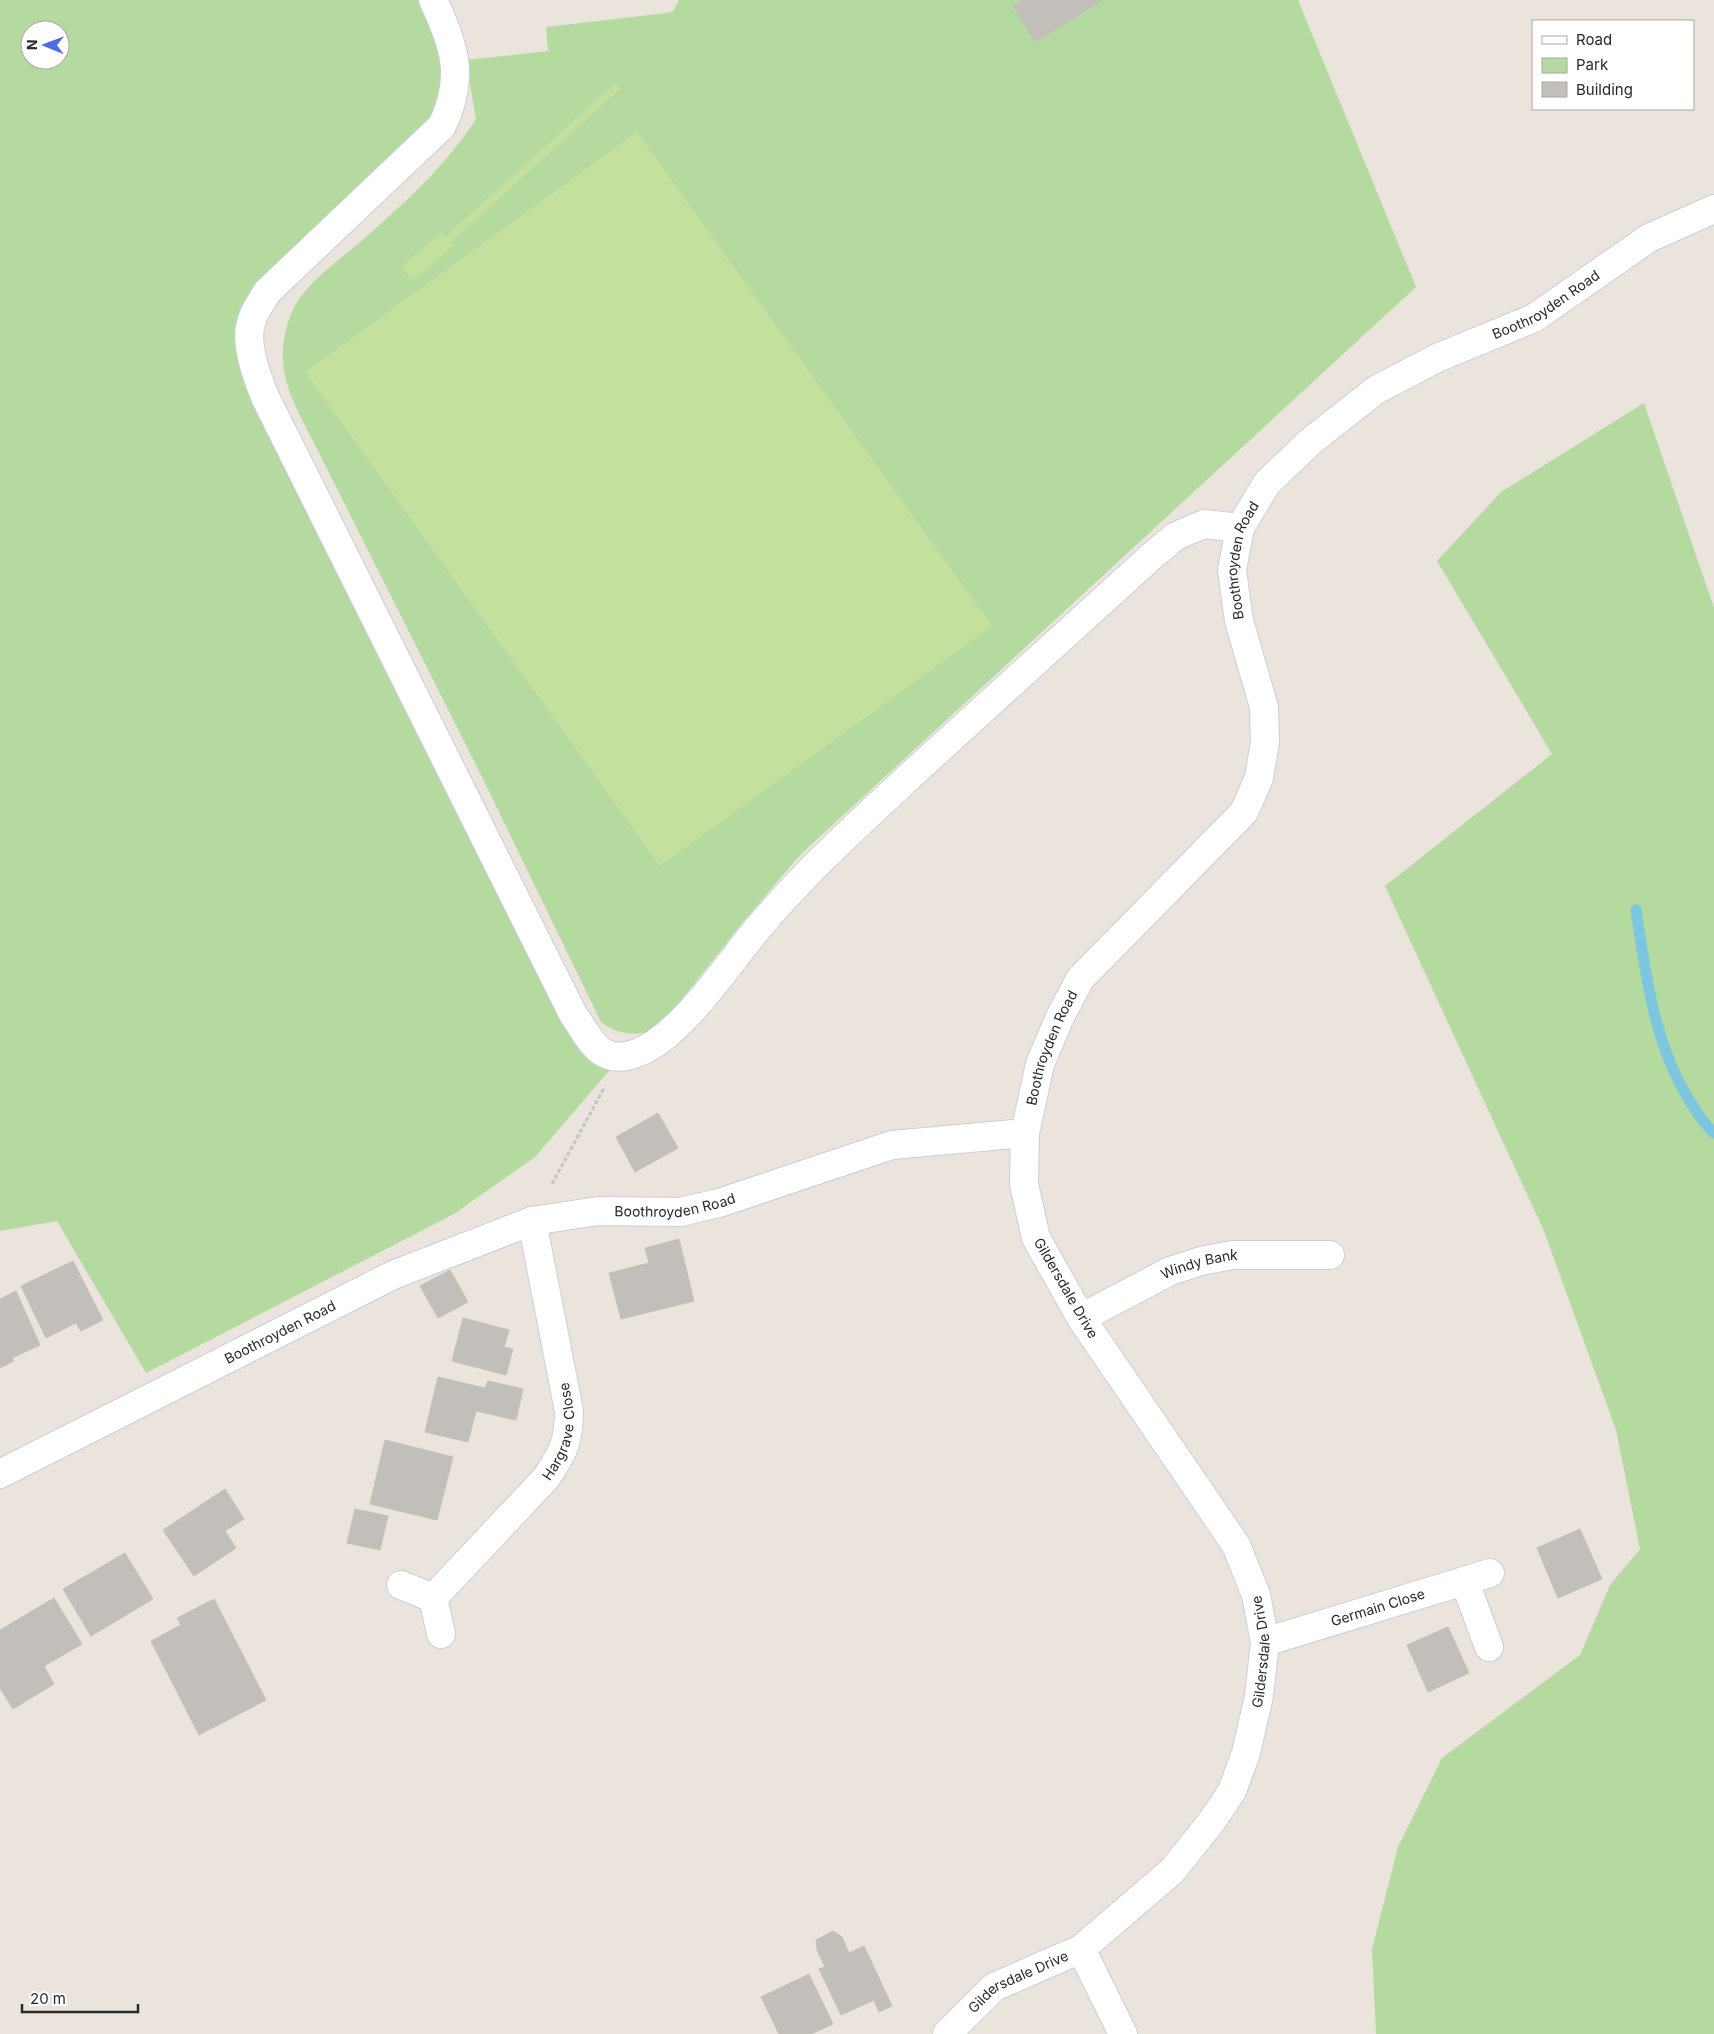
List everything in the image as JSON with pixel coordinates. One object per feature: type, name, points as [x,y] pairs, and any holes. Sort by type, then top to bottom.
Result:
[{"type":"street","points":[[433,0],[454,58],[457,76],[451,108],[442,126],[268,292],[256,310],[250,328],[251,352],[257,377],[266,399],[573,1014],[598,1050],[610,1056],[621,1057],[638,1053],[679,1025],[777,905],[864,819],[1176,536],[1204,524],[1240,528]]},
{"type":"street","name":"Boothroyden Road","points":[[0,1474],[393,1275],[532,1221],[598,1211],[680,1212],[719,1203],[892,1145],[1025,1133],[1040,1064],[1060,1017],[1080,979],[1244,812],[1259,778],[1265,742],[1264,706],[1238,621],[1232,570],[1240,528],[1267,483],[1311,441],[1376,390],[1437,358],[1534,318],[1648,238],[1714,209]]},
{"type":"street","name":"Gildersdale Drive","points":[[947,2034],[994,1987],[1081,1949],[1172,1871],[1212,1821],[1232,1791],[1249,1743],[1259,1696],[1265,1642],[1256,1595],[1236,1546],[1081,1318],[1036,1238],[1024,1184],[1025,1133]]},
{"type":"street","name":"Hargrave Close","points":[[433,1598],[546,1478],[562,1456],[569,1431],[569,1411],[532,1221]]},
{"type":"street","name":"Windy Bank","points":[[1081,1318],[1170,1271],[1201,1261],[1232,1255],[1330,1255]]},
{"type":"street","name":"Germain Close","points":[[1265,1642],[1490,1573]]},
{"type":"street","points":[[1465,1582],[1489,1647]]},
{"type":"street","points":[[401,1585],[433,1598],[441,1634]]},
{"type":"street","points":[[1081,1949],[1123,2034]]},
{"type":"path","points":[[532,1221],[621,1057]]},
{"type":"green space","points":[[0,0],[429,0],[447,34],[438,131],[267,292],[251,352],[573,1014],[621,1057],[535,1157],[454,1214],[146,1373],[57,1221],[0,1231]]},
{"type":"green space","points":[[679,0],[1298,0],[1416,287],[800,855],[742,923],[667,1018],[651,1031],[632,1034],[612,1029],[601,1022],[482,777],[298,412],[286,381],[283,345],[290,317],[303,294],[319,276],[382,223],[426,181],[465,136],[476,119],[466,60],[548,51],[546,27],[667,13],[673,11]]},
{"type":"green space","points":[[615,83],[620,89],[450,243],[453,246],[413,281],[401,267],[441,233],[445,237]]},
{"type":"green space","points":[[637,132],[992,626],[660,866],[305,372]]},
{"type":"green space","points":[[1644,403],[1714,608],[1714,2034],[1376,2034],[1372,1949],[1398,1847],[1442,1758],[1580,1655],[1610,1585],[1640,1549],[1616,1430],[1544,1231],[1385,886],[1552,754],[1437,561],[1501,492]]},
{"type":"building","points":[[1023,0],[1103,0],[1035,42],[1013,6]]},
{"type":"building","points":[[658,1113],[678,1148],[635,1172],[616,1137]]},
{"type":"building","points":[[679,1239],[694,1301],[621,1319],[609,1273],[649,1263],[645,1248]]},
{"type":"building","points":[[73,1261],[103,1320],[81,1331],[76,1323],[46,1338],[21,1286]]},
{"type":"building","points":[[450,1270],[468,1302],[438,1318],[420,1286]]},
{"type":"building","points":[[16,1291],[40,1345],[12,1358],[14,1361],[0,1368],[0,1299]]},
{"type":"building","points":[[463,1318],[509,1330],[504,1347],[513,1349],[506,1375],[452,1361]]},
{"type":"building","points":[[438,1377],[485,1388],[488,1381],[523,1389],[516,1420],[476,1411],[468,1442],[425,1432]]},
{"type":"building","points":[[385,1440],[453,1457],[437,1520],[370,1504]]},
{"type":"building","points":[[225,1489],[244,1519],[225,1531],[236,1548],[194,1576],[163,1530]]},
{"type":"building","points":[[355,1509],[388,1516],[380,1550],[347,1543]]},
{"type":"building","points":[[1580,1529],[1602,1579],[1558,1598],[1537,1548]]},
{"type":"building","points":[[125,1553],[153,1599],[91,1636],[63,1589]]},
{"type":"building","points":[[54,1598],[82,1644],[44,1666],[54,1684],[13,1709],[0,1688],[0,1630]]},
{"type":"building","points":[[214,1599],[266,1700],[199,1735],[151,1641],[181,1625],[177,1618]]},
{"type":"building","points":[[1448,1627],[1469,1673],[1428,1692],[1407,1645]]},
{"type":"building","points":[[833,1931],[842,1937],[849,1953],[864,1946],[892,2006],[879,2012],[874,2000],[841,2015],[819,1969],[825,1967],[817,1950],[816,1940]]},
{"type":"building","points":[[809,1974],[833,2024],[811,2034],[779,2034],[761,1997]]},
{"type":"waterway","points":[[1636,910],[1653,1009],[1668,1058],[1678,1081],[1691,1103],[1714,1133]]}]
